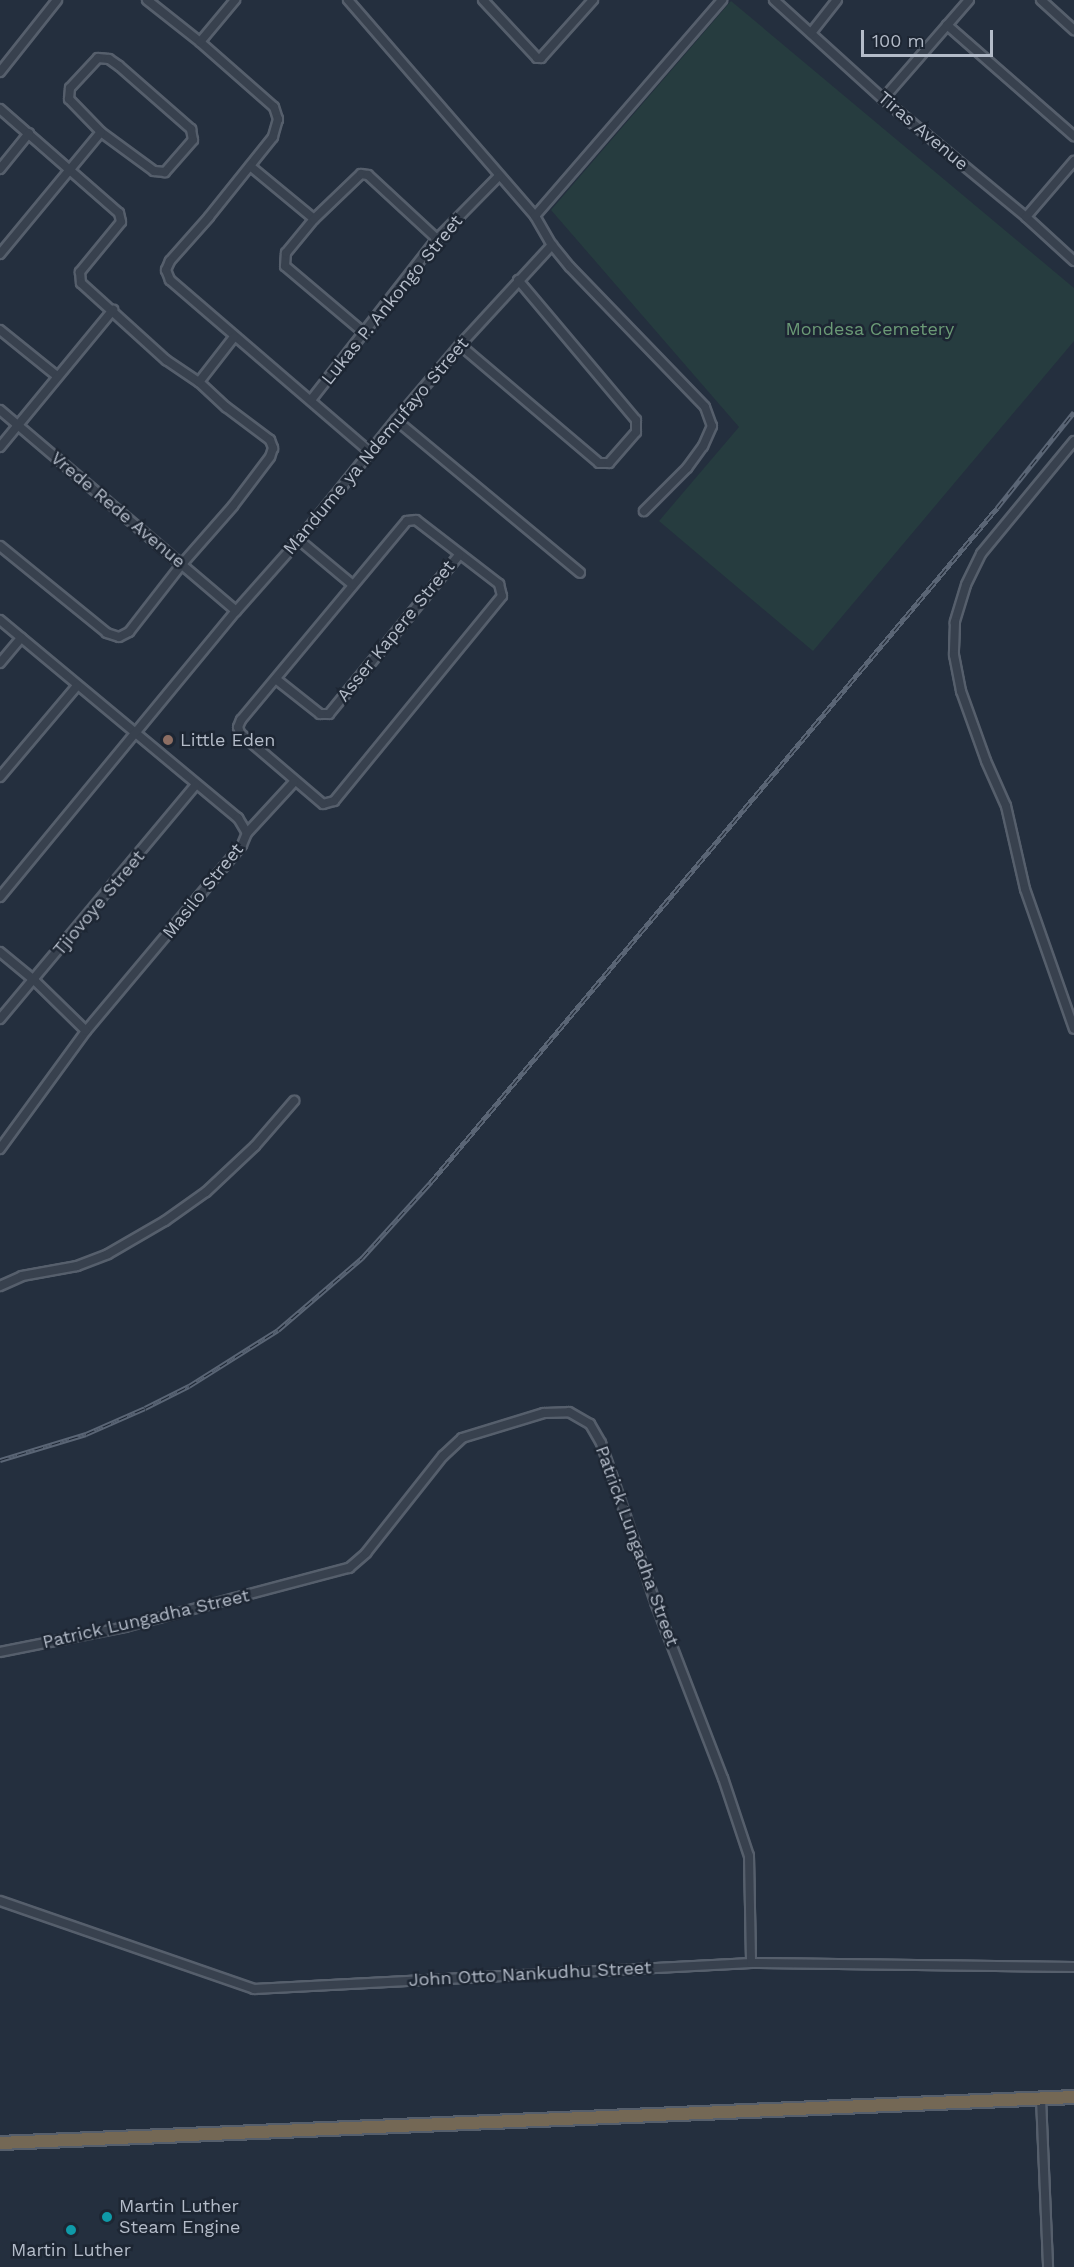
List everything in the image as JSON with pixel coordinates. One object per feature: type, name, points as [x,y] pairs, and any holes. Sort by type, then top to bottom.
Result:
[{"type":"highway","points":[[0,2143],[1074,2097]]},
{"type":"street","points":[[0,72],[57,0]]},
{"type":"street","points":[[147,0],[200,42],[274,107],[278,119],[273,137],[170,261],[166,270],[170,280],[370,452]]},
{"type":"street","points":[[200,42],[235,0]]},
{"type":"street","points":[[348,0],[535,216],[552,245],[570,267],[705,407],[712,426],[687,468],[644,511]]},
{"type":"street","points":[[483,0],[537,57],[541,58],[593,0]]},
{"type":"street","points":[[535,216],[722,0]]},
{"type":"street","name":"Tiras Avenue","points":[[774,0],[884,99],[1026,217],[1074,261]]},
{"type":"street","points":[[810,33],[837,0]]},
{"type":"street","points":[[884,99],[969,0]]},
{"type":"street","points":[[1041,0],[1074,30]]},
{"type":"street","points":[[947,25],[1074,136]]},
{"type":"street","points":[[98,58],[109,59],[148,91],[191,129],[193,140],[165,172],[160,173],[101,132],[69,99],[70,88],[98,58]]},
{"type":"street","points":[[0,109],[121,217],[121,222],[80,272],[81,283],[166,360],[200,382],[226,408],[270,440],[273,448],[270,457],[233,506],[182,564],[129,632],[119,637],[107,633],[0,546]]},
{"type":"street","points":[[0,254],[101,132]]},
{"type":"street","points":[[0,169],[29,133]]},
{"type":"street","points":[[1026,217],[1074,161]]},
{"type":"street","points":[[250,166],[314,219]]},
{"type":"street","points":[[363,332],[285,266],[286,253],[314,219],[356,177],[368,175],[437,239]]},
{"type":"street","name":"Lukas P. Ankongo Street","points":[[311,400],[437,239],[499,176]]},
{"type":"street","name":"Mandume ya Ndemufayo Street","points":[[0,897],[236,611],[300,540],[396,420],[460,345],[552,245]]},
{"type":"street","points":[[460,345],[599,464],[609,463],[636,432],[636,420],[518,280]]},
{"type":"street","points":[[0,447],[113,310]]},
{"type":"street","points":[[0,330],[57,376]]},
{"type":"street","points":[[200,382],[234,337]]},
{"type":"street","name":"Vrede Rede Avenue","points":[[0,410],[236,611]]},
{"type":"street","points":[[396,420],[580,573]]},
{"type":"street","points":[[1074,441],[981,554],[966,585],[955,622],[954,655],[961,691],[1006,806],[1025,889],[1074,1029]]},
{"type":"street","points":[[416,520],[427,526],[459,555],[499,584],[502,596],[334,801],[323,804],[294,782],[240,733],[238,728],[241,720],[277,680],[407,521],[416,520]]},
{"type":"street","points":[[300,540],[353,585]]},
{"type":"street","name":"Asser Kapere Street","points":[[277,680],[320,714],[329,714],[459,555]]},
{"type":"street","name":"Masilo Street","points":[[0,620],[238,818],[247,833],[242,845],[86,1030],[0,1149]]},
{"type":"street","points":[[0,663],[21,638]]},
{"type":"street","points":[[0,777],[77,686]]},
{"type":"street","points":[[247,833],[294,782]]},
{"type":"street","name":"Tjiovoye Street","points":[[0,1019],[35,981],[196,785]]},
{"type":"street","points":[[0,952],[35,981],[86,1030]]},
{"type":"street","points":[[0,1286],[22,1276],[77,1266],[108,1254],[165,1221],[206,1192],[255,1146],[294,1101]]},
{"type":"street","name":"Patrick Lungadha Street","points":[[0,1652],[125,1627],[350,1568],[366,1553],[443,1456],[462,1438],[544,1413],[569,1412],[590,1424],[601,1443],[655,1602],[723,1778],[746,1845],[749,1856],[751,1964]]},
{"type":"street","name":"John Otto Nankudhu Street","points":[[0,1901],[254,1989],[751,1964],[1074,1967]]},
{"type":"street","points":[[1041,2098],[1048,2267]]},
{"type":"green space","name":"Mondesa Cemetery","points":[[731,1],[1074,288],[1074,341],[813,651],[659,521],[739,427],[551,210]]},
{"type":"railway","points":[[0,1460],[86,1434],[189,1386],[278,1330],[362,1258],[431,1182],[997,508],[1074,412]]},
{"type":"place","name":"Little Eden","points":[[168,740]]},
{"type":"place","name":"Martin Luther Steam Engine","points":[[107,2217]]},
{"type":"place","name":"Martin Luther","points":[[71,2230]]}]
